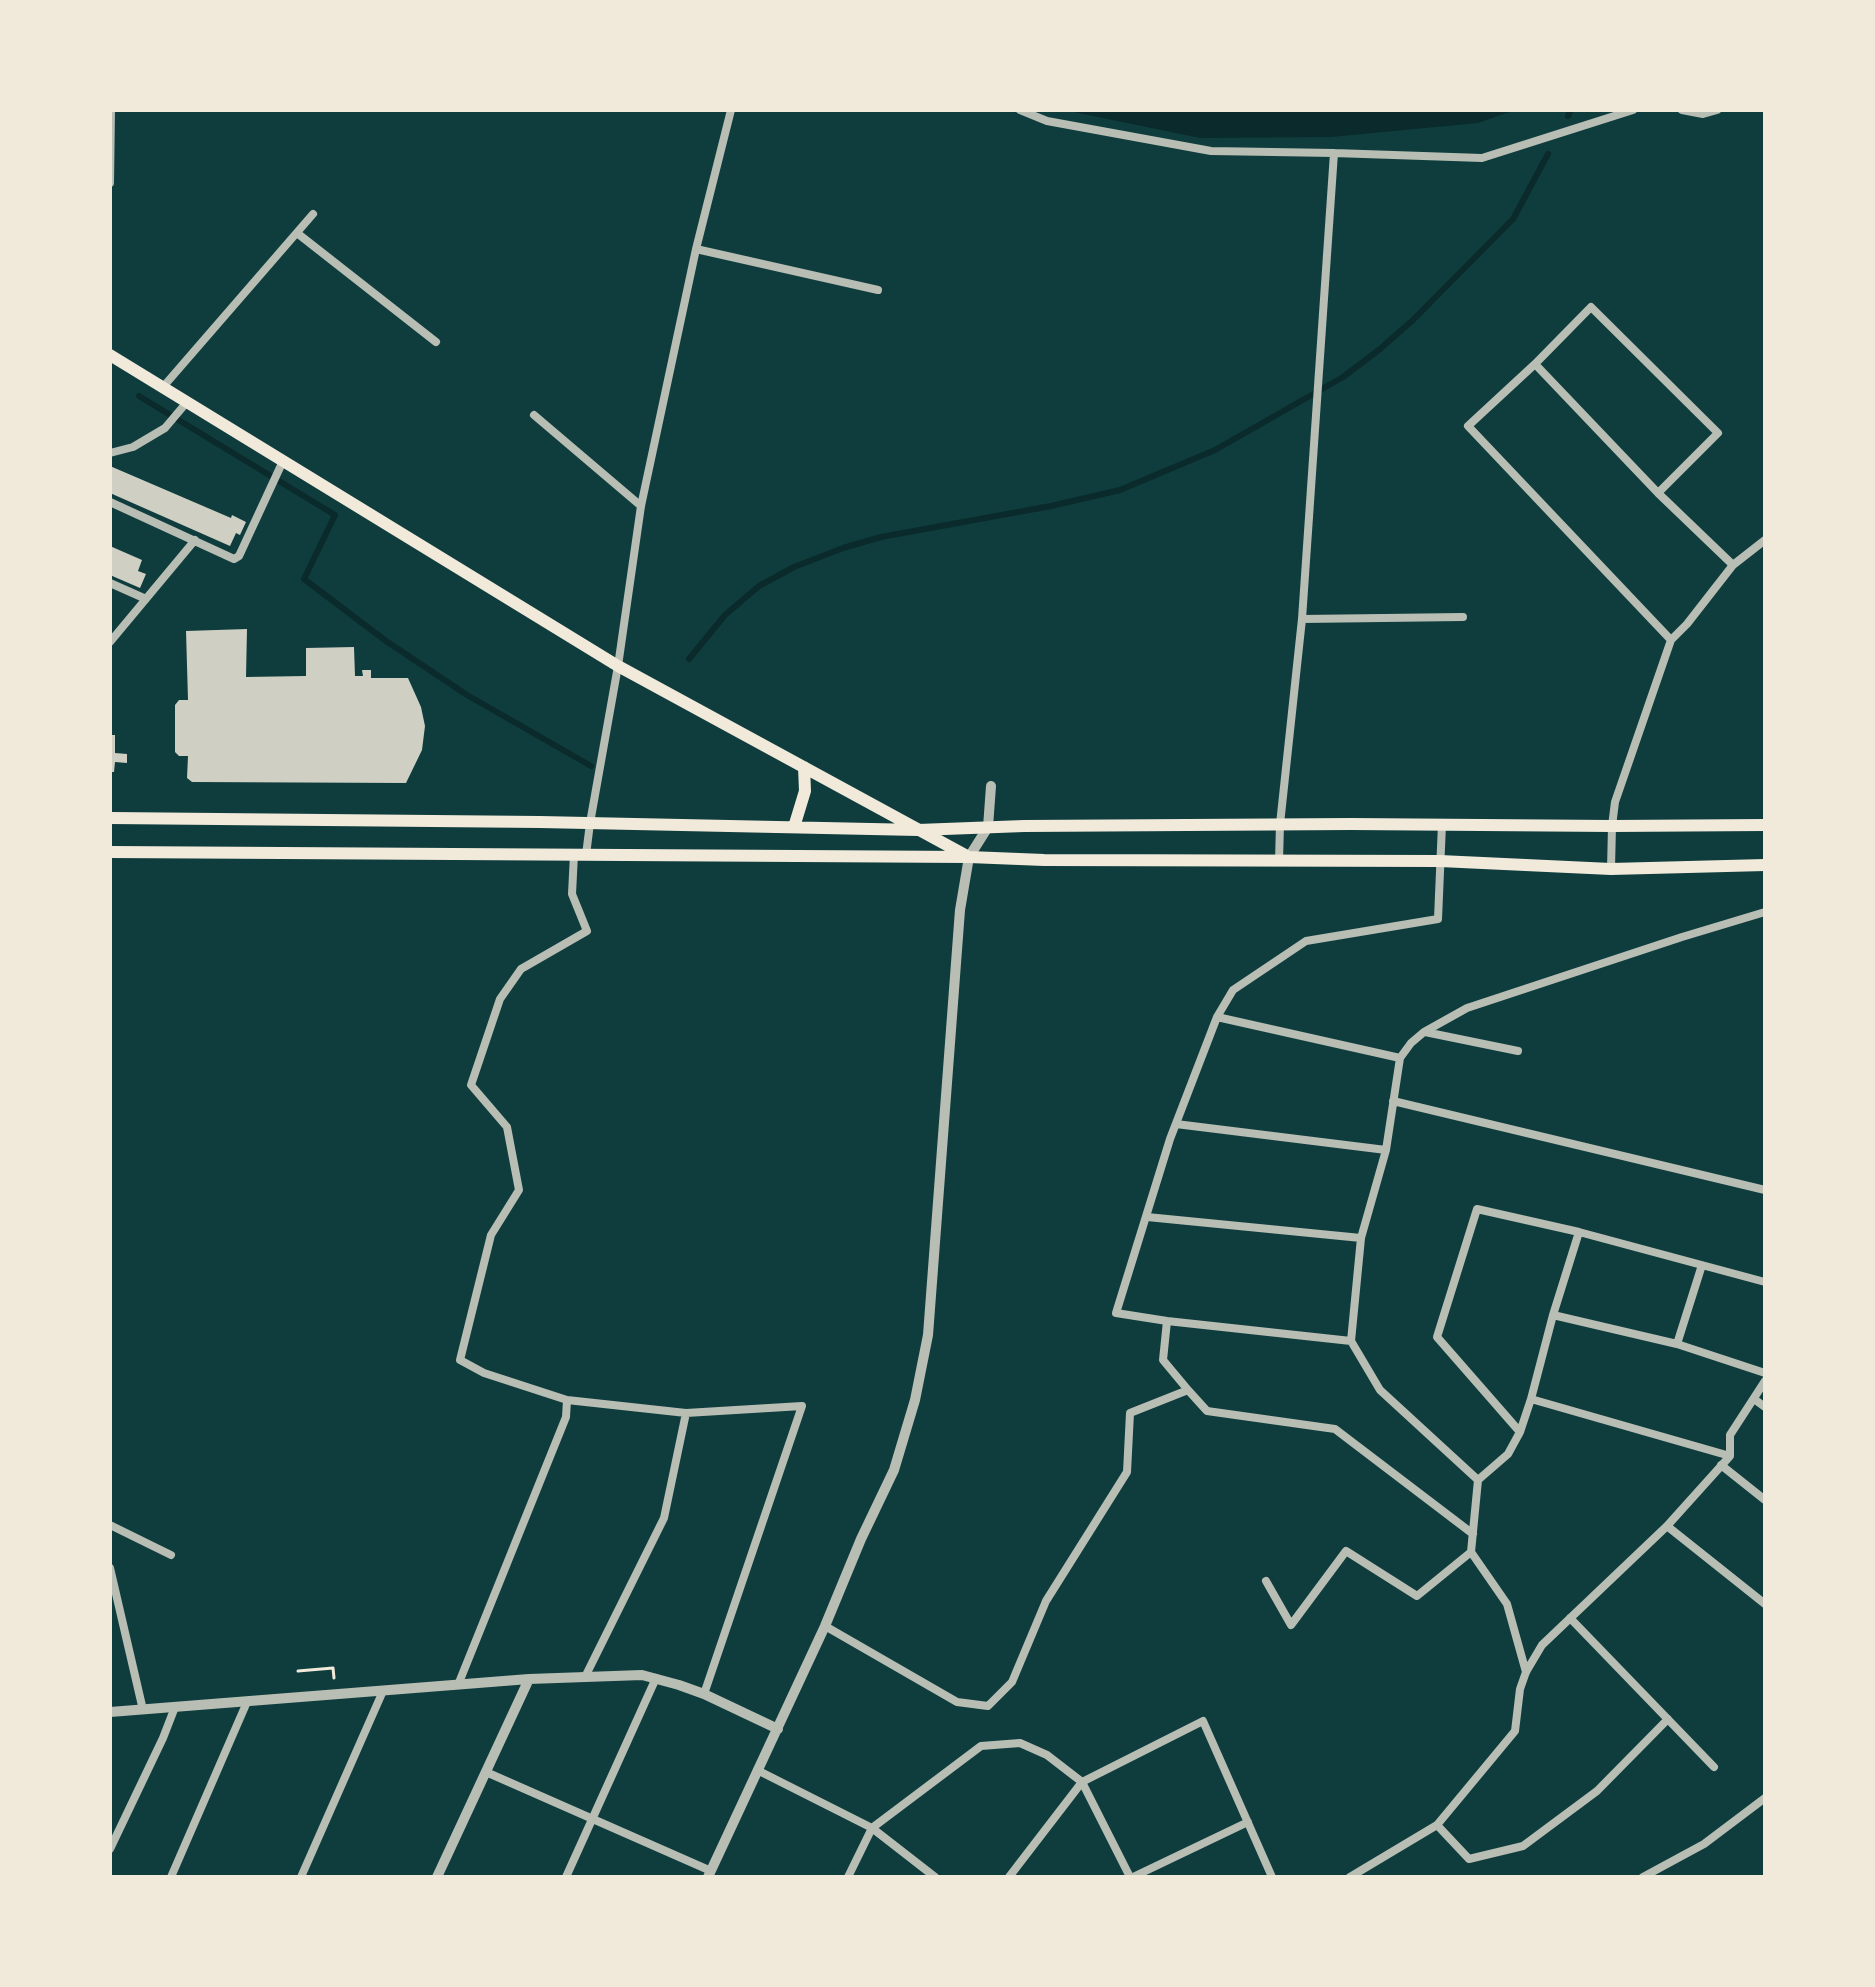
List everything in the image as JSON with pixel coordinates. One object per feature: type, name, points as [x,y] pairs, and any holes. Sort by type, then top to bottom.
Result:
[{"type":"main road","points":[[110,355],[163,387],[183,407],[618,666],[969,857]]},
{"type":"main road","points":[[794,827],[805,791],[804,767]]},
{"type":"main road","points":[[110,818],[918,830],[1280,824],[1765,825]]},
{"type":"main road","points":[[110,852],[1440,861],[1611,869],[1765,865]]},
{"type":"street","points":[[110,183],[111,110]]},
{"type":"street","points":[[704,1694],[802,1406],[686,1413],[567,1400],[484,1373],[460,1360],[491,1235],[519,1190],[507,1127],[471,1085],[500,999],[521,969],[587,931],[572,894],[590,823],[618,666],[641,506],[696,249],[731,110]]},
{"type":"street","points":[[1020,110],[1047,121],[1211,151],[1482,158],[1633,110]]},
{"type":"street","points":[[1682,110],[1703,114],[1717,110]]},
{"type":"street","points":[[1279,861],[1280,824],[1302,619],[1334,153]]},
{"type":"street","points":[[163,387],[313,214]]},
{"type":"street","points":[[297,233],[436,342]]},
{"type":"street","points":[[696,249],[878,290]]},
{"type":"street","points":[[1658,493],[1718,433],[1591,307],[1468,426],[1671,640]]},
{"type":"street","points":[[1535,364],[1658,493],[1733,565]]},
{"type":"street","points":[[110,453],[133,447],[168,424],[183,407]]},
{"type":"street","points":[[534,415],[641,506]]},
{"type":"street","points":[[110,502],[234,559],[239,556],[281,466]]},
{"type":"street","points":[[110,642],[195,540]]},
{"type":"street","points":[[1611,869],[1615,802],[1671,640],[1733,565],[1765,540]]},
{"type":"street","points":[[110,583],[146,599]]},
{"type":"street","points":[[1302,619],[1463,617]]},
{"type":"street","points":[[486,1772],[710,1874],[894,1470],[915,1400],[928,1335],[960,910],[969,857],[988,827],[991,786]]},
{"type":"street","points":[[1351,1341],[1116,1313],[1170,1139],[1217,1017],[1233,990],[1306,941],[1438,919],[1442,824]]},
{"type":"street","points":[[1478,1480],[1380,1390],[1351,1341],[1361,1238],[1386,1150],[1400,1058],[1424,1032],[1467,1008],[1765,912]]},
{"type":"street","points":[[1217,1017],[1400,1058]]},
{"type":"street","points":[[1424,1032],[1518,1051]]},
{"type":"street","points":[[1393,1101],[1765,1190]]},
{"type":"street","points":[[1176,1124],[1386,1150]]},
{"type":"street","points":[[1520,1432],[1437,1337],[1477,1209],[1579,1232],[1765,1282]]},
{"type":"street","points":[[1147,1217],[1361,1238]]},
{"type":"street","points":[[1526,1672],[1507,1604],[1471,1552],[1478,1480],[1508,1454],[1520,1432],[1579,1232]]},
{"type":"street","points":[[1677,1344],[1702,1265]]},
{"type":"street","points":[[1553,1315],[1677,1344],[1765,1373]]},
{"type":"street","points":[[1167,1321],[1163,1360],[1207,1411],[1335,1429],[1473,1534]]},
{"type":"street","points":[[1350,1877],[1437,1825],[1515,1731],[1520,1689],[1542,1645],[1667,1526],[1730,1456],[1730,1435],[1765,1381]]},
{"type":"street","points":[[825,1626],[957,1702],[988,1706],[1012,1682],[1046,1601],[1127,1472],[1130,1413],[1188,1390]]},
{"type":"street","points":[[1531,1399],[1730,1456]]},
{"type":"street","points":[[1754,1399],[1765,1407]]},
{"type":"street","points":[[458,1685],[566,1417],[567,1400]]},
{"type":"street","points":[[585,1677],[664,1518],[686,1413]]},
{"type":"street","points":[[1721,1465],[1765,1500]]},
{"type":"street","points":[[110,1525],[171,1555]]},
{"type":"street","points":[[1667,1526],[1765,1604]]},
{"type":"street","points":[[1266,1581],[1291,1625],[1346,1551],[1417,1596],[1471,1552]]},
{"type":"street","points":[[110,1568],[143,1710]]},
{"type":"street","points":[[1570,1618],[1714,1767]]},
{"type":"street","points":[[110,1712],[529,1679],[642,1675],[704,1694],[778,1729]]},
{"type":"street","points":[[566,1877],[656,1678]]},
{"type":"street","points":[[437,1877],[529,1679]]},
{"type":"street","points":[[301,1877],[383,1691]]},
{"type":"street","points":[[171,1877],[247,1702]]},
{"type":"street","points":[[110,1849],[175,1707]]},
{"type":"street","points":[[1437,1825],[1469,1859],[1523,1846],[1597,1791],[1668,1719]]},
{"type":"street","points":[[1009,1877],[1082,1782],[1203,1721],[1272,1877]]},
{"type":"street","points":[[848,1877],[872,1828],[981,1746],[1020,1743],[1047,1755],[1082,1782],[1132,1877],[1248,1822]]},
{"type":"street","points":[[757,1770],[872,1828],[935,1877]]},
{"type":"street","points":[[1643,1877],[1704,1844],[1765,1798]]},
{"type":"path","points":[[298,1671],[333,1668],[334,1682]]},
{"type":"water","points":[[1064,110],[1515,110],[1478,123],[1331,137],[1200,138]]},
{"type":"building","points":[[110,466],[246,522],[240,535],[236,533],[230,546],[110,493]]},
{"type":"building","points":[[110,546],[142,560],[138,571],[146,574],[140,588],[110,575]]},
{"type":"building","points":[[247,629],[246,677],[306,676],[306,648],[354,647],[355,676],[363,676],[362,670],[371,670],[371,678],[408,678],[421,707],[425,726],[422,750],[406,783],[192,782],[187,778],[188,756],[179,756],[175,752],[175,705],[179,700],[188,700],[186,631]]},
{"type":"building","points":[[110,735],[115,735],[115,753],[127,754],[127,763],[115,762],[114,772],[110,772]]},
{"type":"waterway","points":[[1568,116],[1571,110]]},
{"type":"waterway","points":[[689,659],[725,615],[759,586],[794,567],[881,537],[1120,490],[1215,450],[1343,377],[1413,320],[1513,219],[1548,154]]},
{"type":"waterway","points":[[139,396],[335,515],[304,579],[386,641],[467,695],[591,766]]}]
